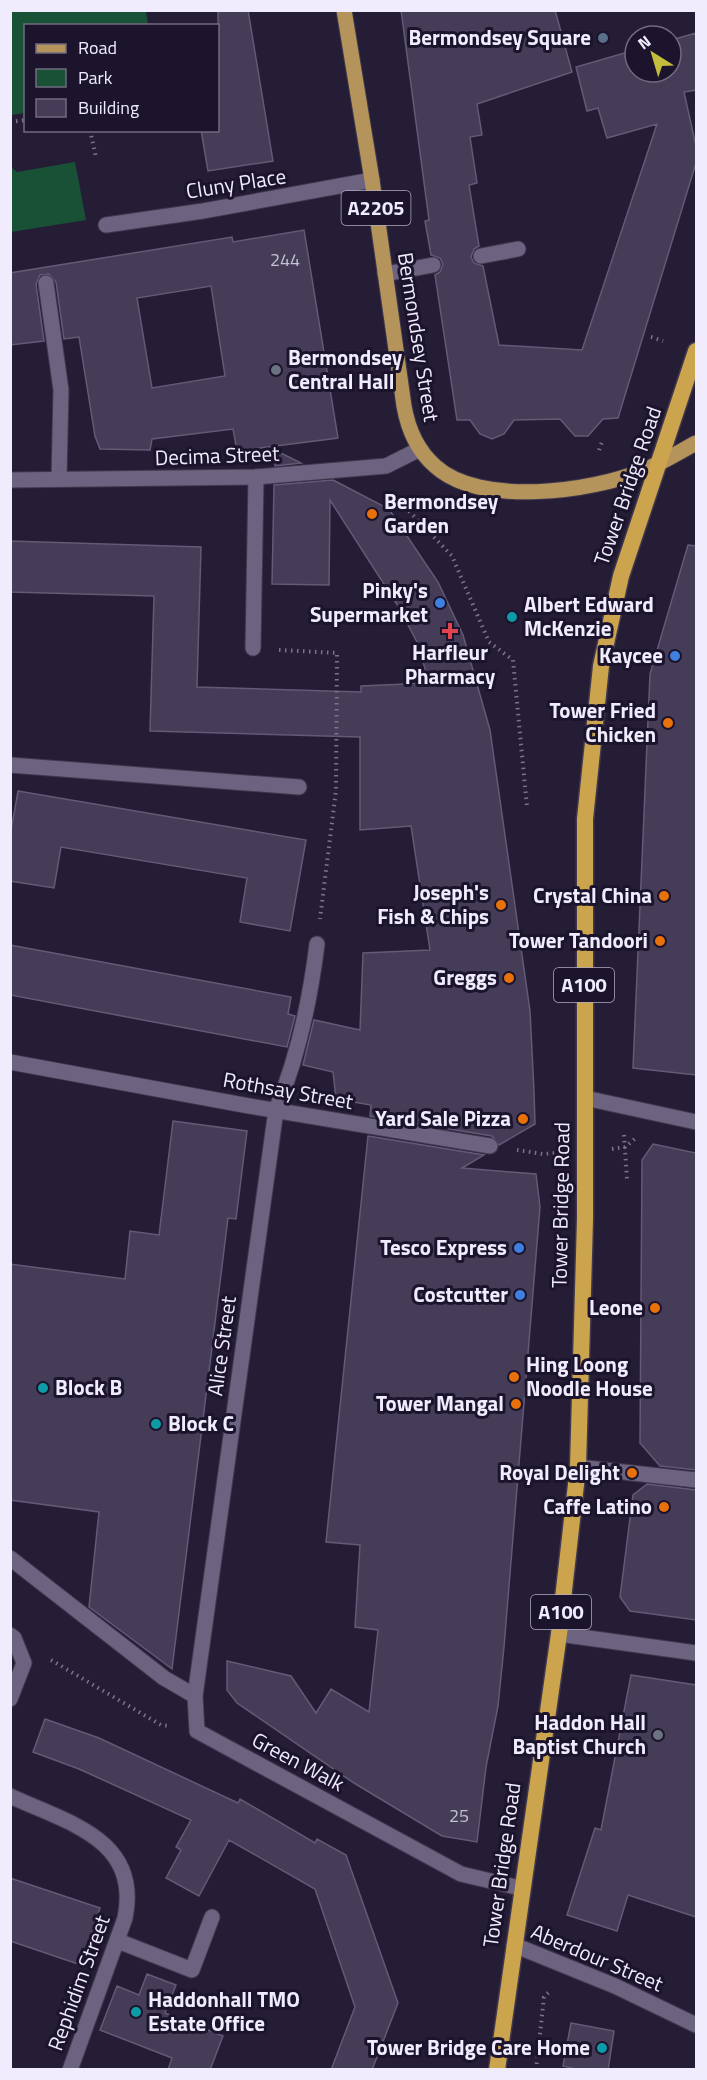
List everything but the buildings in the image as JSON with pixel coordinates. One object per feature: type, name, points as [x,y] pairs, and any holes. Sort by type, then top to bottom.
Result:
[{"type":"highway","name":"Tower Bridge Road","points":[[497,2070],[520,1888],[559,1634],[578,1467],[585,1219],[585,819],[601,666],[621,576],[662,462],[696,351]]},
{"type":"main road","name":"Bermondsey Street","points":[[344,10],[372,180],[404,406],[410,429],[420,449],[435,466],[453,478],[477,487],[520,491],[568,488],[644,471],[696,443]]},
{"type":"street","name":"Cluny Place","points":[[106,225],[214,209],[372,180]]},
{"type":"street","points":[[481,256],[518,249]]},
{"type":"street","points":[[385,274],[433,265]]},
{"type":"street","points":[[46,283],[61,390],[59,479]]},
{"type":"street","name":"Decima Street","points":[[10,480],[256,477],[386,466],[420,449]]},
{"type":"street","points":[[254,648],[256,477]]},
{"type":"street","points":[[10,765],[299,787]]},
{"type":"street","name":"Alice Street","points":[[197,1731],[195,1696],[276,1110],[290,1077],[306,1015],[317,944]]},
{"type":"street","name":"Rothsay Street","points":[[10,1062],[490,1146]]},
{"type":"street","points":[[585,1098],[696,1122]]},
{"type":"street","points":[[578,1467],[696,1480]]},
{"type":"street","points":[[10,1558],[164,1678],[195,1696]]},
{"type":"street","points":[[559,1634],[696,1653]]},
{"type":"street","points":[[10,1699],[24,1663],[12,1636]]},
{"type":"street","name":"Green Walk","points":[[197,1731],[461,1874],[520,1888]]},
{"type":"street","name":"Rephidim Street","points":[[10,1796],[102,1840],[114,1853],[123,1870],[129,1902],[118,1941],[70,2070]]},
{"type":"street","points":[[118,1941],[192,1970],[212,1917]]},
{"type":"street","name":"Aberdour Street","points":[[514,1945],[559,1962],[696,2022]]},
{"type":"path","points":[[90,132],[96,158]]},
{"type":"path","points":[[651,337],[663,340]]},
{"type":"path","points":[[599,450],[602,442]]},
{"type":"path","points":[[409,511],[452,556],[489,642],[513,660],[526,807]]},
{"type":"path","points":[[254,648],[337,654],[336,790],[317,944]]},
{"type":"path","points":[[607,1150],[625,1147],[640,1135]]},
{"type":"path","points":[[490,1146],[543,1154],[560,1152]]},
{"type":"path","points":[[625,1147],[627,1179]]},
{"type":"path","points":[[60,1665],[161,1725],[197,1731]]},
{"type":"path","points":[[536,2070],[544,1997],[558,1984]]},
{"type":"green space","points":[[10,11],[146,11],[148,24],[24,24],[24,113],[11,115]]},
{"type":"green space","points":[[75,162],[86,220],[11,232],[11,167],[17,172]]},
{"type":"place","name":"Bermondsey Square","points":[[603,38]]},
{"type":"place","name":"Bermondsey Central Hall","points":[[276,370]]},
{"type":"place","name":"Bermondsey Garden","points":[[372,514]]},
{"type":"place","name":"Pinky's Supermarket","points":[[440,603]]},
{"type":"place","name":"Albert Edward McKenzie","points":[[512,617]]},
{"type":"place","name":"Harfleur Pharmacy","points":[[450,631]]},
{"type":"place","name":"Kaycee","points":[[675,656]]},
{"type":"place","name":"Tower Fried Chicken","points":[[668,723]]},
{"type":"place","name":"Crystal China","points":[[664,896]]},
{"type":"place","name":"Joseph's Fish & Chips","points":[[501,905]]},
{"type":"place","name":"Tower Tandoori","points":[[660,941]]},
{"type":"place","name":"Greggs","points":[[509,978]]},
{"type":"place","name":"Yard Sale Pizza","points":[[523,1119]]},
{"type":"place","name":"Tesco Express","points":[[519,1248]]},
{"type":"place","name":"Costcutter","points":[[520,1295]]},
{"type":"place","name":"Leone","points":[[655,1308]]},
{"type":"place","name":"Hing Loong Noodle House","points":[[514,1377]]},
{"type":"place","name":"Block B","points":[[43,1388]]},
{"type":"place","name":"Tower Mangal","points":[[516,1404]]},
{"type":"place","name":"Block C","points":[[156,1424]]},
{"type":"place","name":"Royal Delight","points":[[632,1473]]},
{"type":"place","name":"Caffe Latino","points":[[664,1507]]},
{"type":"place","name":"Haddon Hall Baptist Church","points":[[658,1735]]},
{"type":"place","name":"Haddonhall TMO Estate Office","points":[[136,2012]]},
{"type":"place","name":"Tower Bridge Care Home","points":[[602,2048]]}]
